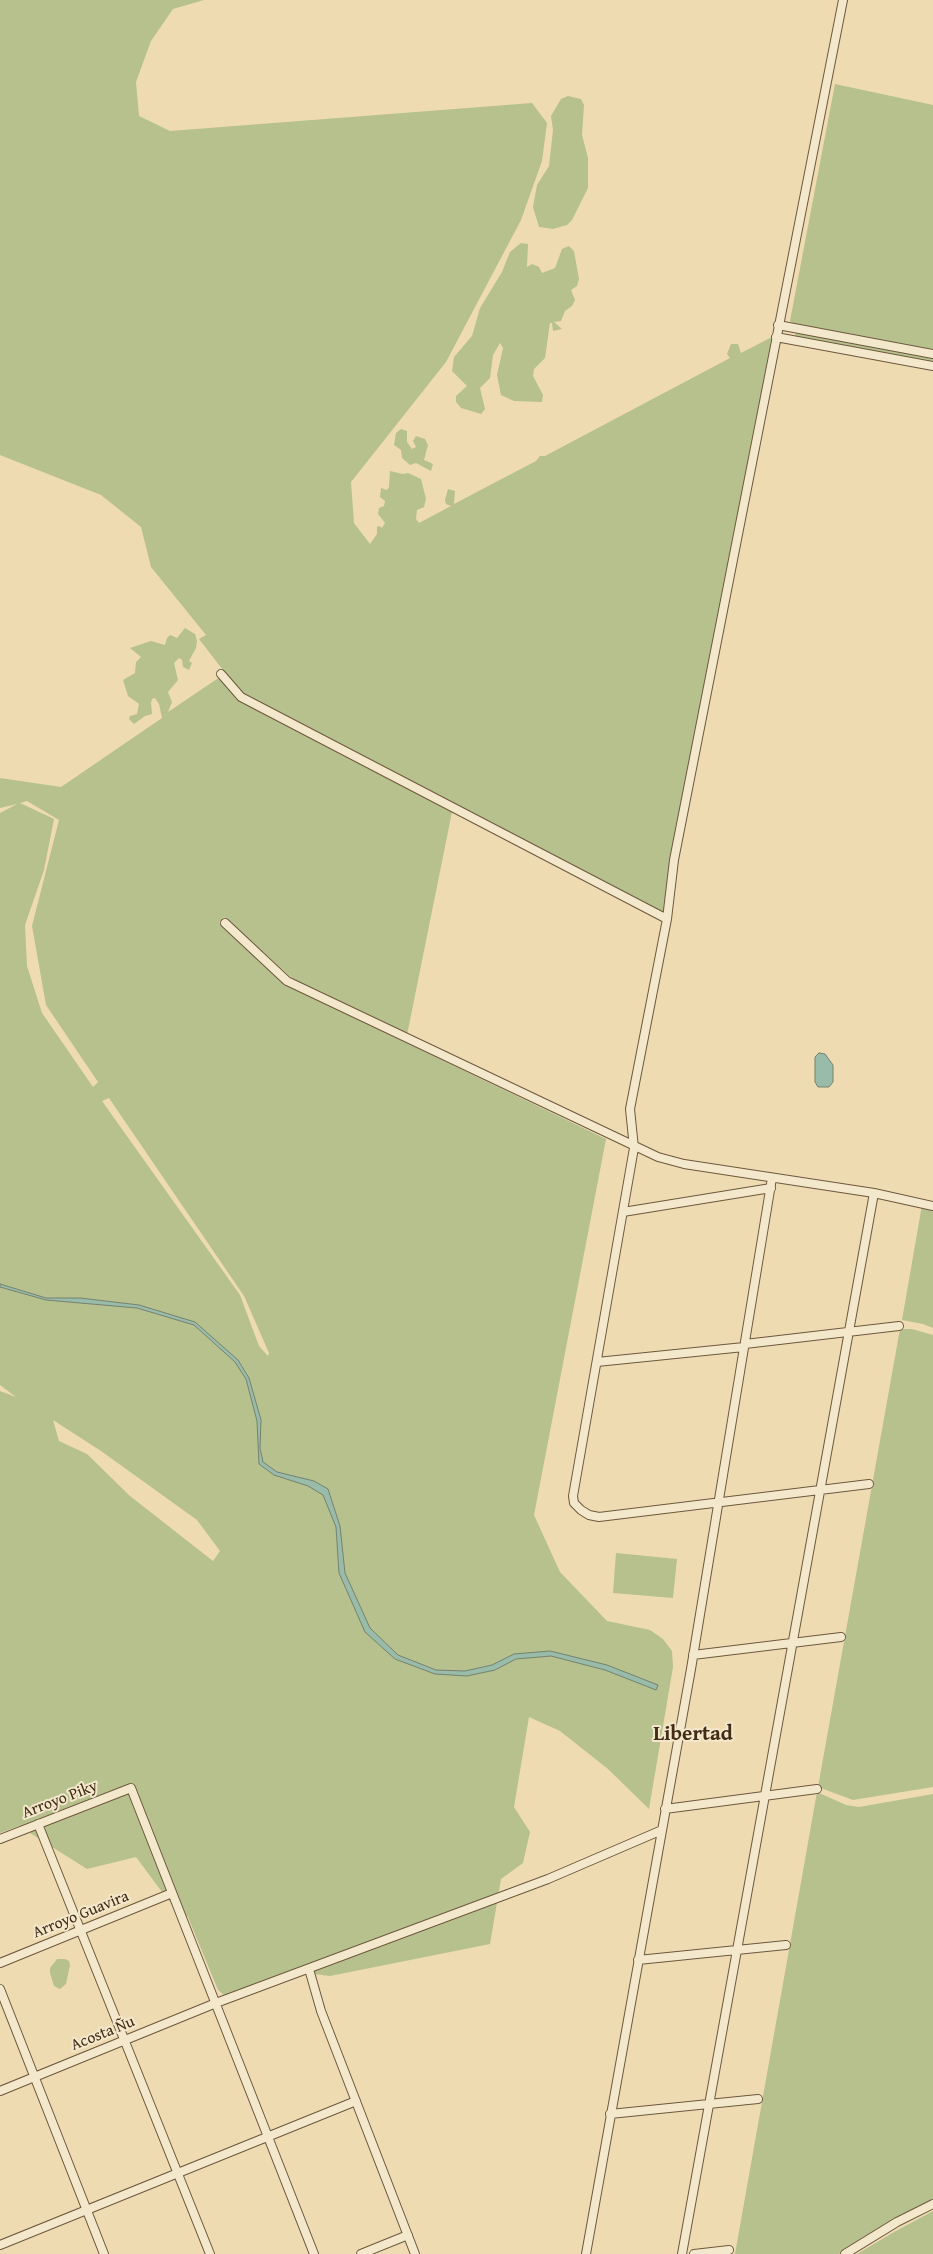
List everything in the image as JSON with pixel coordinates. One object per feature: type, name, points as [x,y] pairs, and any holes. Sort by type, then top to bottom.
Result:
[{"type":"street","points":[[843,0],[674,860],[667,918],[630,1109],[634,1148],[573,1496],[574,1503],[589,1516],[599,1517],[869,1484]]},
{"type":"street","points":[[778,325],[933,354]]},
{"type":"street","points":[[776,337],[933,366]]},
{"type":"street","points":[[221,674],[241,698],[667,918]]},
{"type":"street","points":[[225,923],[287,981],[634,1148],[684,1164],[874,1193],[933,1206]]},
{"type":"street","points":[[586,2254],[693,1655],[772,1178]]},
{"type":"street","points":[[623,1212],[771,1188]]},
{"type":"street","points":[[682,2254],[874,1193]]},
{"type":"street","points":[[597,1362],[745,1346],[899,1326]]},
{"type":"street","points":[[693,1655],[841,1637]]},
{"type":"street","name":"Arroyo Piky","points":[[0,1839],[131,1788],[172,1893]]},
{"type":"street","points":[[665,1809],[817,1789]]},
{"type":"street","points":[[38,1824],[210,2254]]},
{"type":"street","name":"Acosta Ñu","points":[[0,2091],[216,2003],[548,1879],[662,1830]]},
{"type":"street","points":[[172,1893],[314,2254]]},
{"type":"street","name":"Arroyo Guavira","points":[[0,1963],[172,1893]]},
{"type":"street","points":[[638,1960],[786,1945]]},
{"type":"street","points":[[309,1969],[321,2012],[415,2254]]},
{"type":"street","points":[[0,1989],[104,2254]]},
{"type":"street","points":[[610,2114],[758,2099]]},
{"type":"street","points":[[0,2246],[356,2101]]},
{"type":"street","points":[[845,2254],[896,2222],[933,2204]]},
{"type":"street","points":[[361,2254],[408,2234]]},
{"type":"street","points":[[694,2254],[729,2250]]},
{"type":"green space","points":[[0,0],[204,0],[173,9],[151,41],[136,82],[139,116],[170,131],[532,103],[547,123],[542,161],[521,220],[446,362],[351,482],[354,523],[370,544],[377,534],[377,527],[382,528],[385,523],[378,514],[379,508],[384,506],[385,501],[380,497],[381,488],[387,490],[389,487],[390,471],[403,474],[408,473],[421,479],[426,499],[424,507],[417,510],[416,519],[419,523],[451,506],[446,504],[445,500],[448,489],[455,491],[454,504],[536,461],[540,456],[545,456],[730,358],[727,354],[731,344],[738,344],[741,353],[772,337],[672,853],[664,913],[243,696],[199,639],[206,635],[151,567],[141,527],[101,495],[0,455]]},
{"type":"green space","points":[[835,84],[933,105],[933,351],[795,325],[790,321]]},
{"type":"green space","points":[[568,96],[581,99],[584,105],[582,135],[588,158],[588,188],[572,220],[567,225],[553,229],[539,227],[533,207],[537,185],[549,166],[553,130],[551,116],[561,99]]},
{"type":"green space","points":[[521,243],[528,244],[527,267],[532,264],[539,267],[542,273],[555,268],[562,249],[569,246],[574,251],[579,279],[577,286],[571,290],[575,300],[572,306],[565,311],[561,321],[554,322],[562,329],[553,331],[552,323],[550,323],[545,358],[534,369],[533,376],[543,395],[542,402],[514,401],[501,395],[497,375],[503,348],[500,343],[493,355],[490,378],[480,388],[485,409],[481,414],[461,408],[456,402],[456,396],[467,386],[452,371],[454,357],[472,336],[480,308],[502,272],[510,252]]},
{"type":"green space","points":[[797,332],[933,358],[933,362],[796,336]]},
{"type":"green space","points":[[401,429],[407,431],[407,442],[412,449],[416,447],[413,441],[416,436],[425,439],[428,445],[424,460],[433,464],[431,471],[416,463],[410,465],[402,458],[401,450],[394,445],[396,433]]},
{"type":"green space","points":[[185,628],[195,634],[197,641],[196,648],[189,661],[192,663],[189,670],[183,667],[182,660],[179,658],[174,663],[178,680],[168,692],[172,702],[168,712],[217,679],[221,679],[241,701],[452,812],[407,1035],[300,985],[224,917],[219,922],[286,985],[606,1139],[534,1515],[560,1572],[607,1621],[650,1630],[663,1639],[672,1651],[673,1667],[649,1809],[608,1769],[560,1731],[529,1717],[514,1807],[530,1832],[523,1863],[501,1879],[490,1944],[330,1976],[297,1972],[224,1995],[218,1990],[188,1917],[168,1900],[136,1857],[87,1869],[19,1826],[0,1833],[0,1391],[16,1397],[0,1385],[0,813],[17,804],[0,808],[0,778],[61,787],[162,718],[159,704],[155,698],[152,699],[151,703],[152,714],[145,716],[134,724],[129,719],[130,716],[137,714],[139,704],[128,696],[123,680],[135,673],[136,662],[141,657],[130,648],[151,641],[165,645],[170,635],[177,638]],"holes":[[[27,801],[59,820],[32,926],[46,1005],[98,1082],[93,1087],[42,1013],[27,966],[25,925],[44,870],[54,819],[20,803]],[[109,1098],[244,1296],[269,1353],[268,1356],[259,1346],[240,1295],[102,1101]],[[53,1420],[101,1451],[197,1520],[220,1551],[213,1561],[130,1496],[87,1454],[59,1441]]]},
{"type":"green space","points":[[922,1205],[933,1208],[933,1328],[902,1320]]},
{"type":"green space","points":[[900,1329],[912,1329],[933,1335],[933,1787],[853,1800],[818,1787]]},
{"type":"green space","points":[[616,1553],[677,1559],[673,1598],[613,1593]]},
{"type":"green space","points":[[817,1792],[846,1805],[859,1807],[933,1794],[933,2199],[839,2254],[735,2254]]},
{"type":"green space","points":[[57,1959],[65,1959],[69,1961],[70,1965],[66,1984],[60,1989],[54,1986],[50,1973],[50,1968]]},
{"type":"green space","points":[[933,2211],[933,2254],[857,2254],[894,2232]]},
{"type":"shaded area","points":[[819,1053],[825,1054],[833,1065],[833,1082],[829,1087],[818,1087],[815,1082],[815,1057]]},
{"type":"shaded area","points":[[0,1284],[46,1298],[80,1298],[139,1305],[195,1322],[238,1360],[249,1378],[261,1420],[260,1448],[263,1462],[277,1472],[314,1481],[328,1489],[340,1526],[345,1573],[370,1628],[398,1655],[436,1670],[465,1671],[492,1665],[514,1654],[550,1651],[607,1665],[658,1685],[656,1690],[605,1670],[551,1656],[516,1659],[495,1670],[467,1676],[435,1674],[395,1659],[365,1632],[339,1573],[336,1527],[323,1495],[308,1486],[274,1475],[259,1464],[257,1421],[246,1379],[235,1362],[194,1325],[137,1308],[46,1300],[0,1287]]},
{"type":"district","name":"Libertad","points":[[693,1735]]}]
